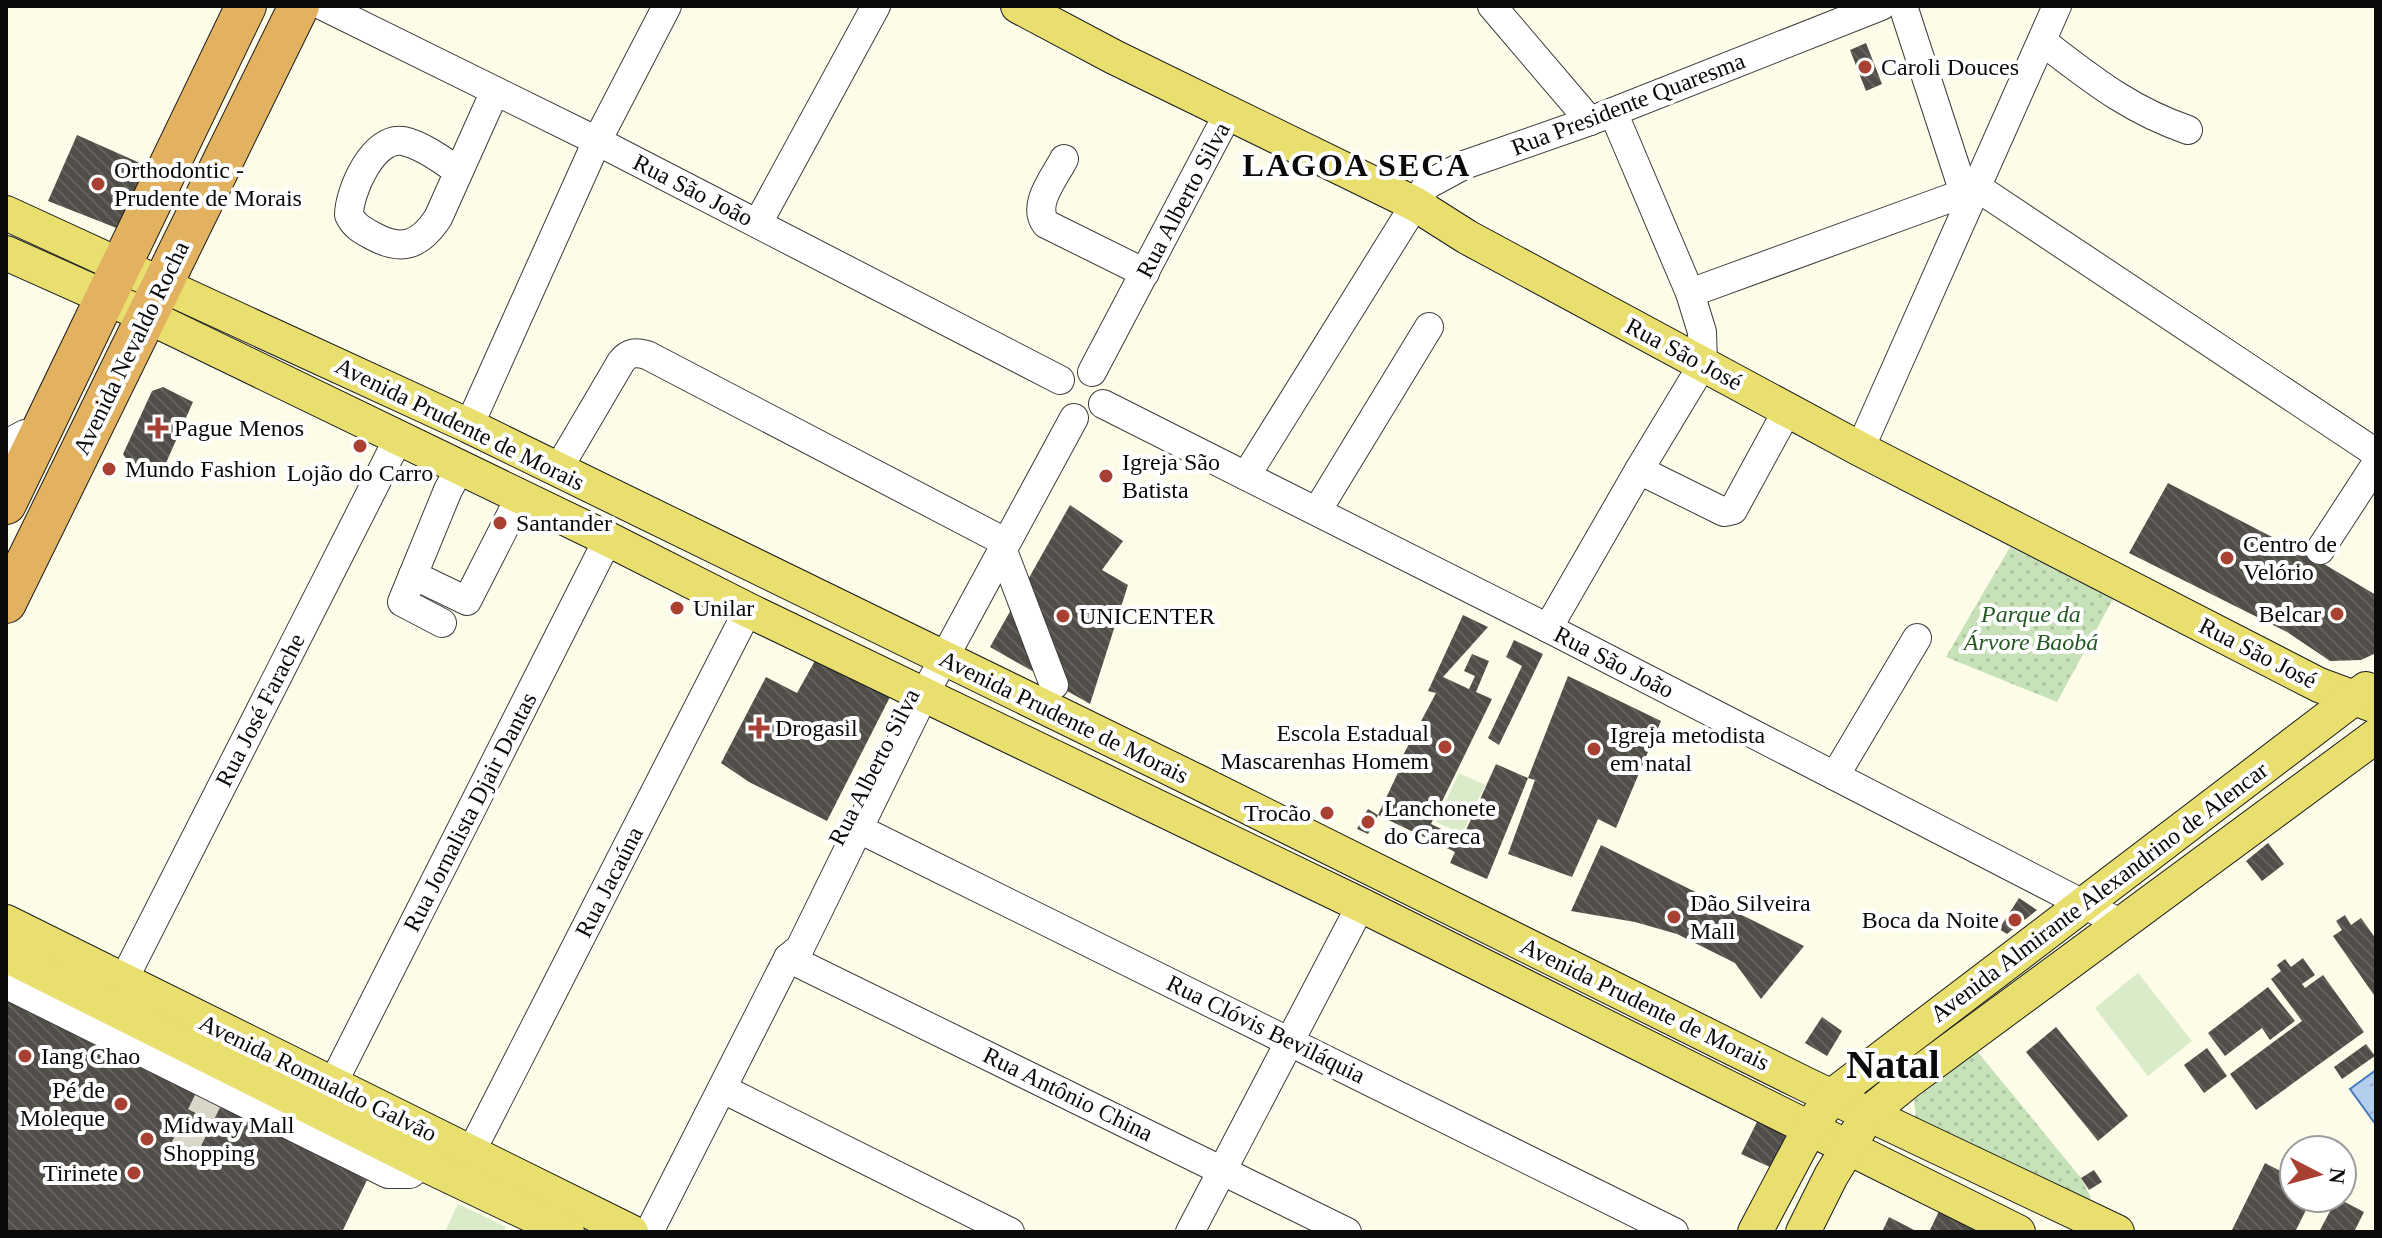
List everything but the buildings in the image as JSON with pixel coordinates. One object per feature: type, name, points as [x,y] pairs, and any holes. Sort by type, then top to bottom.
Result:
[{"type":"highway","name":"Avenida Nevaldo Rocha","points":[[6,504],[23,438],[112,282],[246,6]]},
{"type":"highway","name":"Avenida Nevaldo Rocha","points":[[6,603],[299,6]]},
{"type":"main road","name":"Rua São José","points":[[1035,9],[1114,57],[1415,204],[1467,237],[1860,449],[2319,685],[2368,696]]},
{"type":"main road","name":"Avenida Prudente de Morais","points":[[6,213],[112,282]]},
{"type":"main road","name":"Avenida Prudente de Morais","points":[[6,253],[112,282],[469,426],[1832,1096],[2117,1232]]},
{"type":"main road","name":"Avenida Prudente de Morais","points":[[155,300],[398,439],[1361,905],[1848,1147],[2003,1228]]},
{"type":"main road","name":"Avenida Almirante Alexandrino de Alencar","points":[[1755,1232],[1810,1128],[1832,1096],[2215,803],[2368,696]]},
{"type":"main road","name":"Avenida Almirante Alexandrino de Alencar","points":[[1803,1232],[1869,1113],[2376,736]]},
{"type":"main road","points":[[2215,803],[2244,835]]},
{"type":"main road","name":"Avenida Romualdo Galvão","points":[[6,922],[631,1232]]},
{"type":"main road","name":"Avenida Romualdo Galvão","points":[[6,955],[550,1229]]},
{"type":"street","name":"Rua São João","points":[[323,6],[597,141],[1060,380]]},
{"type":"street","points":[[469,426],[597,141],[667,6]]},
{"type":"street","points":[[758,223],[876,6]]},
{"type":"street","points":[[1492,6],[1602,116],[1690,293],[1702,332],[1703,364],[1548,628]]},
{"type":"street","name":"Rua Presidente Quaresma","points":[[1246,476],[1427,185],[1445,173],[1602,116],[1881,6]]},
{"type":"street","points":[[1903,6],[1971,190],[2376,453]]},
{"type":"street","points":[[1860,449],[1971,190],[2049,46],[2057,6]]},
{"type":"street","points":[[2049,46],[2131,107],[2188,130]]},
{"type":"street","points":[[458,171],[495,91]]},
{"type":"street","name":"Rua Alberto Silva","points":[[1092,372],[1229,112]]},
{"type":"street","points":[[1064,159],[1041,202],[1042,218],[1046,224],[1145,273]]},
{"type":"street","points":[[1690,293],[1971,190]]},
{"type":"street","points":[[1317,511],[1429,327]]},
{"type":"street","points":[[557,471],[627,354],[636,352],[647,355],[1000,542],[1054,685]]},
{"type":"street","points":[[1076,370],[1092,372],[1104,385],[1106,393],[1103,404],[1090,418],[1068,414],[1056,394],[1060,380],[1076,370]]},
{"type":"street","name":"Rua São João","points":[[1103,404],[1548,628],[2122,924]]},
{"type":"street","points":[[1639,470],[1724,512],[1733,510],[1788,409]]},
{"type":"street","name":"Rua Alberto Silva","points":[[788,958],[787,941],[1068,414]]},
{"type":"street","name":"Rua José Farache","points":[[123,981],[398,439]]},
{"type":"street","points":[[2320,550],[2376,464]]},
{"type":"street","points":[[442,623],[402,602],[460,468]]},
{"type":"street","points":[[413,575],[467,601],[520,497]]},
{"type":"street","name":"Rua Jornalista Djair Dantas","points":[[332,1085],[608,539]]},
{"type":"street","name":"Rua Jacaúna","points":[[470,1154],[748,610]]},
{"type":"street","points":[[1835,776],[1917,638]]},
{"type":"street","name":"Rua Alberto Silva","points":[[649,1232],[788,958],[800,948],[918,692]]},
{"type":"street","name":"Rua Clóvis Beviláquia","points":[[857,828],[1674,1232]]},
{"type":"street","points":[[1190,1232],[1361,905]]},
{"type":"street","name":"Rua Antônio China","points":[[788,958],[1347,1232]]},
{"type":"street","points":[[6,977],[15,989],[388,1174],[410,1174],[424,1164]]},
{"type":"street","points":[[723,1089],[1010,1232]]},
{"type":"green space","name":"Parque da Árvore Baobá","points":[[2010,547],[2113,599],[2057,702],[1946,657]]},
{"type":"green space","points":[[1459,773],[1485,785],[1462,834],[1436,822]]},
{"type":"green space","points":[[2138,973],[2192,1041],[2148,1076],[2095,1008]]},
{"type":"green space","points":[[1977,1051],[2081,1178],[2091,1198],[2085,1203],[1916,1119],[1914,1100]]},
{"type":"green space","points":[[458,1204],[506,1227],[503,1232],[445,1232]]},
{"type":"water","points":[[2376,1070],[2376,1125],[2350,1089]]},
{"type":"tunnel","points":[[182,1153],[215,1086]]},
{"type":"place","name":"Caroli Douces","points":[[1865,67]]},
{"type":"place","name":"Orthodontic - Prudente de Morais","points":[[98,184]]},
{"type":"place","name":"Pague Menos","points":[[158,428]]},
{"type":"place","name":"Lojão do Carro","points":[[360,446]]},
{"type":"place","name":"Mundo Fashion","points":[[109,469]]},
{"type":"place","name":"Igreja São Batista","points":[[1106,476]]},
{"type":"place","name":"Santander","points":[[500,523]]},
{"type":"place","name":"Centro de Velório","points":[[2227,558]]},
{"type":"place","name":"Unilar","points":[[677,608]]},
{"type":"place","name":"Belcar","points":[[2337,614]]},
{"type":"place","name":"UNICENTER","points":[[1063,616]]},
{"type":"place","name":"Drogasil","points":[[759,728]]},
{"type":"place","name":"Escola Estadual Mascarenhas Homem","points":[[1445,747]]},
{"type":"place","name":"Igreja metodista em natal","points":[[1594,749]]},
{"type":"place","name":"Trocão","points":[[1327,813]]},
{"type":"place","name":"Lanchonete do Careca","points":[[1368,822]]},
{"type":"place","name":"Dão Silveira Mall","points":[[1674,917]]},
{"type":"place","name":"Boca da Noite","points":[[2015,920]]},
{"type":"place","name":"Iang Chao","points":[[25,1056]]},
{"type":"place","name":"Pé de Moleque","points":[[121,1104]]},
{"type":"place","name":"Midway Mall Shopping","points":[[147,1139]]},
{"type":"place","name":"Tirinete","points":[[134,1173]]},
{"type":"district","name":"LAGOA SECA","points":[[1357,165]]},
{"type":"district","name":"Natal","points":[[1893,1064]]}]
